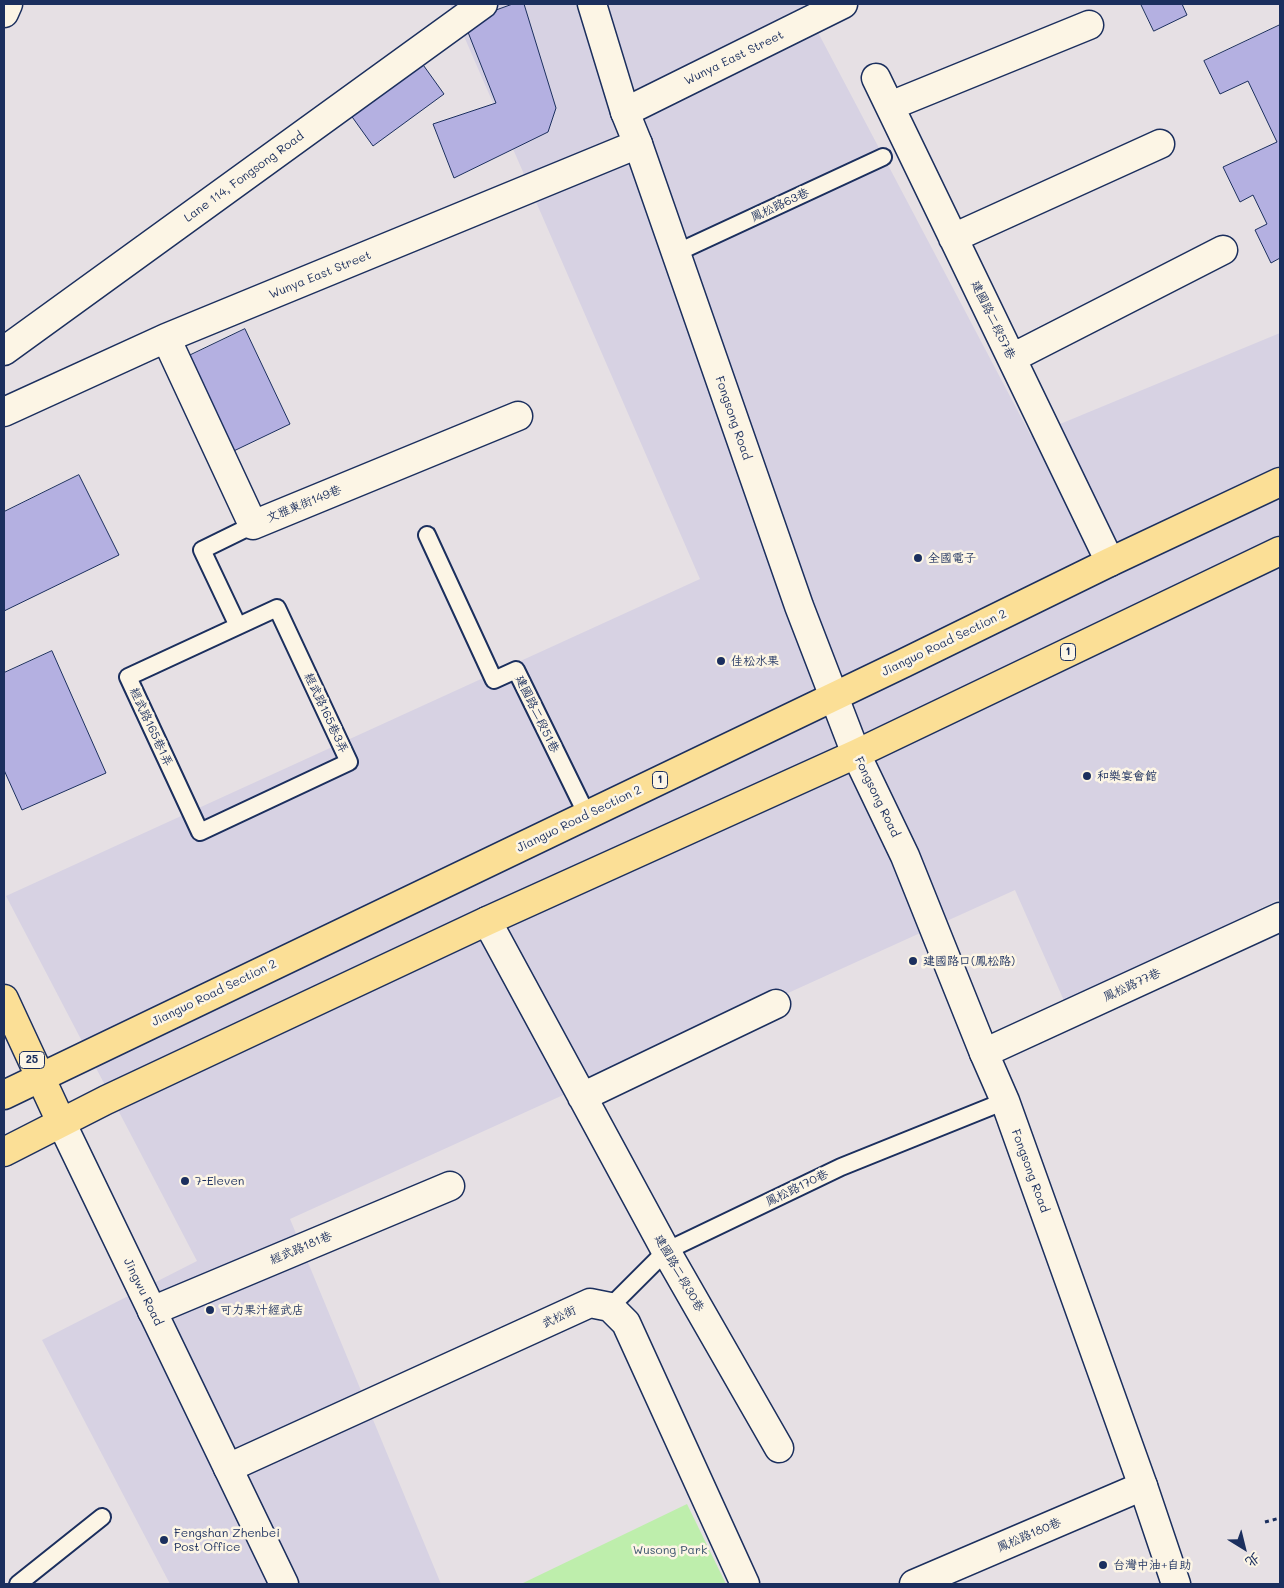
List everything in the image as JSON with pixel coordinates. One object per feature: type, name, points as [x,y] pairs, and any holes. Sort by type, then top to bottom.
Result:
[{"type":"main road","name":"Jianguo Road Section 2","points":[[40,1078],[1110,562],[1280,482]]},
{"type":"main road","name":"1","points":[[4,1152],[61,1122],[487,921],[856,754],[1280,551]]},
{"type":"main road","name":"Jingwu Road","points":[[4,999],[61,1122]]},
{"type":"main road","name":"1","points":[[4,1095],[40,1078]]},
{"type":"street","points":[[4,13],[8,4]]},
{"type":"street","name":"Lane 114, Fongsong Road","points":[[4,351],[483,4]]},
{"type":"street","name":"Fongsong Road","points":[[592,4],[625,112],[638,144],[799,606],[856,754],[906,856],[984,1054],[1005,1102],[1143,1486],[1176,1584]]},
{"type":"street","name":"Wunya East Street","points":[[625,112],[843,4]]},
{"type":"street","points":[[890,106],[1089,25]]},
{"type":"street","name":"建國路二段57巷","points":[[876,78],[1110,562]]},
{"type":"street","name":"Wunya East Street","points":[[4,412],[166,338],[638,144]]},
{"type":"street","points":[[954,238],[1160,144]]},
{"type":"street","points":[[1012,358],[1223,250]]},
{"type":"street","name":"文雅東街149巷","points":[[166,338],[253,525],[518,416]]},
{"type":"street","name":"鳳松路77巷","points":[[984,1054],[1280,917]]},
{"type":"street","name":"建國路二段30巷","points":[[487,921],[666,1251],[779,1448]]},
{"type":"street","points":[[582,1096],[776,1004]]},
{"type":"street","name":"Jingwu Road","points":[[61,1122],[284,1584]]},
{"type":"street","name":"經武路181巷","points":[[152,1310],[450,1186]]},
{"type":"street","name":"武松街","points":[[228,1468],[590,1303],[610,1307]]},
{"type":"street","points":[[610,1307],[626,1323],[745,1584]]},
{"type":"street","name":"鳳松路180巷","points":[[914,1584],[1143,1486]]},
{"type":"lane","name":"鳳松路63巷","points":[[676,252],[883,157]]},
{"type":"lane","points":[[238,626],[202,550],[253,525]]},
{"type":"lane","name":"建國路二段51巷","points":[[427,535],[494,680],[516,670],[587,815]]},
{"type":"lane","name":"經武路165巷3弄","points":[[200,832],[349,762],[277,608],[238,626]]},
{"type":"lane","name":"經武路165巷1弄","points":[[200,832],[128,677],[238,626]]},
{"type":"lane","name":"鳳松路170巷","points":[[610,1307],[666,1251],[841,1167],[1005,1102]]},
{"type":"lane","points":[[18,1584],[102,1517]]},
{"type":"path","points":[[1265,1522],[1280,1518]]},
{"type":"shaded area","points":[[450,4],[803,4],[1031,436],[1280,333],[1280,899],[1065,1003],[1015,890],[290,1219],[441,1584],[170,1584],[42,1340],[197,1261],[6,896],[700,579]]},
{"type":"green space","name":"Wusong Park","points":[[687,1504],[726,1584],[521,1584]]},
{"type":"building","points":[[513,4],[524,4],[556,108],[548,132],[454,178],[433,124],[496,103],[464,22]]},
{"type":"building","points":[[1141,4],[1182,4],[1187,15],[1154,31]]},
{"type":"building","points":[[1280,25],[1280,258],[1271,263],[1255,230],[1267,224],[1253,195],[1240,202],[1223,167],[1277,142],[1248,81],[1220,94],[1204,61]]},
{"type":"building","points":[[416,55],[444,94],[373,146],[345,107]]},
{"type":"building","points":[[245,329],[290,424],[217,459],[172,364]]},
{"type":"building","points":[[79,475],[119,555],[4,611],[4,512]]},
{"type":"building","points":[[52,651],[106,773],[22,810],[4,770],[4,673]]},
{"type":"place","name":"全國電子","points":[[918,558]]},
{"type":"place","name":"佳松水果","points":[[721,661]]},
{"type":"place","name":"和樂宴會館","points":[[1087,776]]},
{"type":"place","name":"建國路口(鳳松路)","points":[[913,961]]},
{"type":"place","name":"7-Eleven","points":[[185,1181]]},
{"type":"place","name":"可力果汁經武店","points":[[210,1310]]},
{"type":"place","name":"Fengshan Zhenbei Post Office","points":[[164,1540]]},
{"type":"place","name":"台灣中油+自助","points":[[1103,1565]]}]
